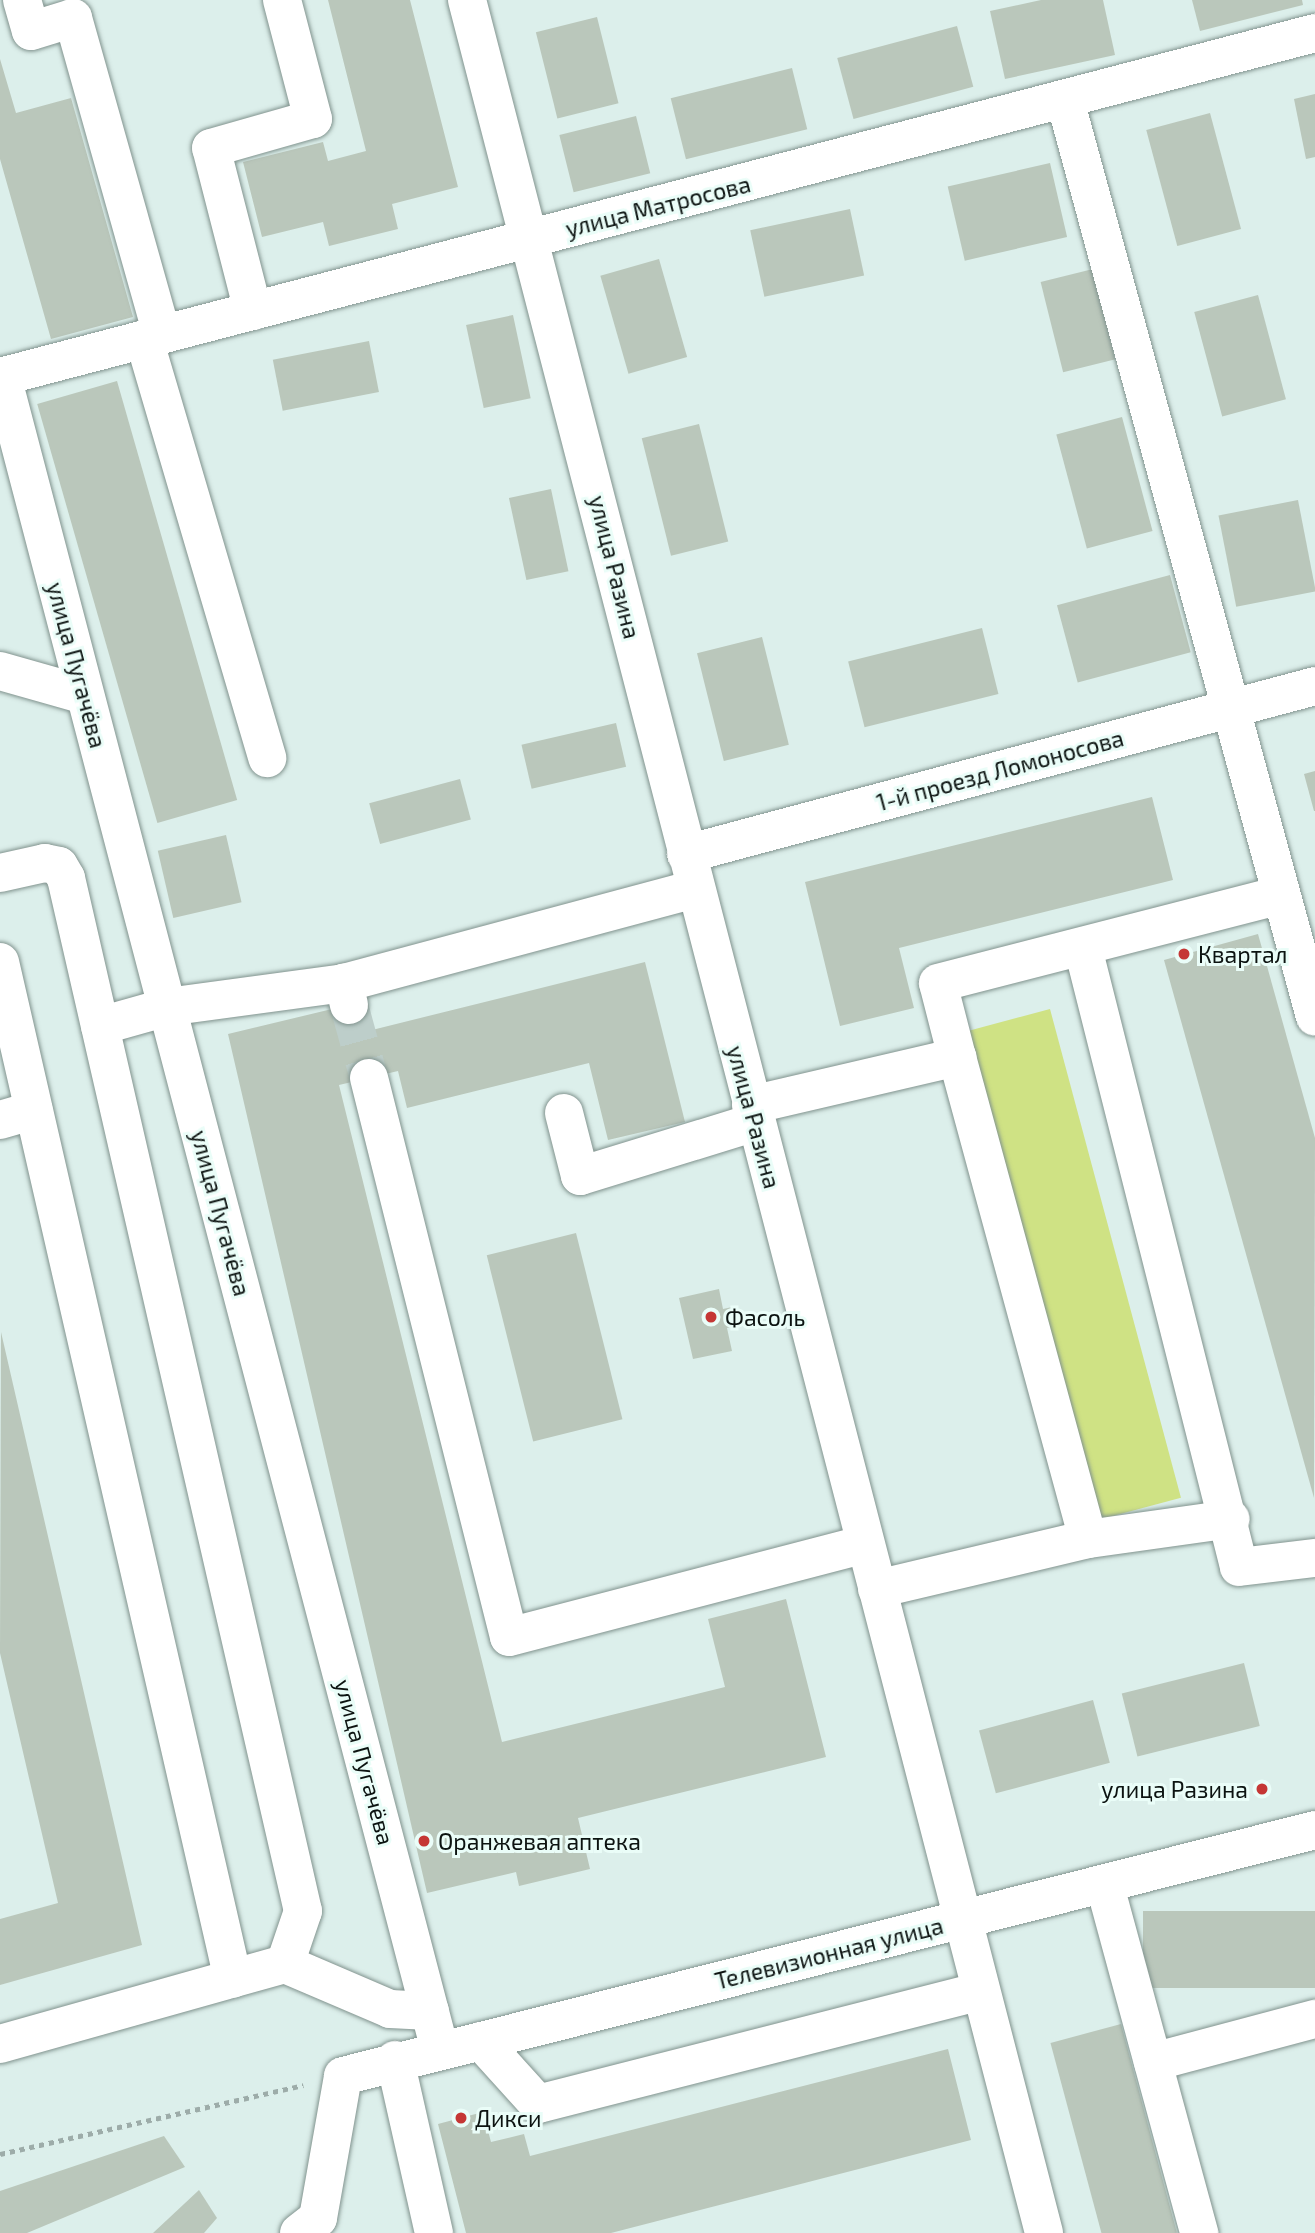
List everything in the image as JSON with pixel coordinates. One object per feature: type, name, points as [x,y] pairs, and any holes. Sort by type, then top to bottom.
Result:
[{"type":"street","points":[[22,0],[31,31],[73,18],[153,337],[267,758]]},
{"type":"street","points":[[253,311],[211,148],[313,119],[282,0]]},
{"type":"street","name":"улица Разина","points":[[467,0],[533,238],[690,872],[1044,2233]]},
{"type":"street","name":"улица Матросова","points":[[1,376],[1315,33]]},
{"type":"street","points":[[1065,100],[1315,1017]]},
{"type":"street","name":"улица Пугачёва","points":[[1,376],[440,2050]]},
{"type":"street","points":[[0,671],[85,695]]},
{"type":"street","name":"1-й проезд Ломоносова","points":[[100,1026],[167,1007],[347,994],[690,872],[1231,708],[1315,686]]},
{"type":"street","points":[[0,873],[59,866],[100,1026],[303,1910],[285,1964]]},
{"type":"street","points":[[1088,1539],[939,983],[1280,895]]},
{"type":"street","points":[[1083,948],[1231,1519],[1239,1567],[1315,1558]]},
{"type":"street","points":[[0,962],[17,1115],[233,1979]]},
{"type":"street","points":[[564,1113],[580,1176],[753,1114],[957,1056]]},
{"type":"street","points":[[369,1078],[509,1637],[865,1544]]},
{"type":"street","points":[[877,1589],[1088,1539],[1231,1519]]},
{"type":"street","name":"Телевизионная улица","points":[[343,2076],[395,2060],[1105,1886],[1315,1830]]},
{"type":"street","points":[[1105,1886],[1199,2233]]},
{"type":"street","points":[[0,2044],[285,1964],[390,2009],[430,2011]]},
{"type":"street","points":[[481,2041],[538,2104],[981,1991]]},
{"type":"street","points":[[1153,2062],[1315,2019]]},
{"type":"street","points":[[395,2060],[434,2233]]},
{"type":"street","points":[[299,2233],[318,2218],[343,2076]]},
{"type":"path","points":[[0,2154],[343,2076]]},
{"type":"green space","points":[[1050,1009],[1181,1498],[1099,1520],[968,1031]]},
{"type":"building","points":[[328,0],[410,0],[458,187],[392,204],[398,229],[329,246],[323,222],[262,237],[243,162],[323,142],[328,161],[366,151]]},
{"type":"building","points":[[1041,0],[1103,0],[1115,55],[1005,79],[990,11]]},
{"type":"building","points":[[1192,0],[1302,0],[1303,5],[1200,31]]},
{"type":"building","points":[[597,17],[619,103],[557,119],[536,32]]},
{"type":"building","points":[[957,26],[973,87],[854,119],[837,58]]},
{"type":"building","points":[[0,59],[16,113],[71,98],[133,317],[51,339],[0,159]]},
{"type":"building","points":[[792,68],[807,129],[686,159],[671,98]]},
{"type":"building","points":[[1315,94],[1315,157],[1306,159],[1294,99]]},
{"type":"building","points":[[1210,113],[1241,229],[1177,246],[1146,130]]},
{"type":"building","points":[[636,116],[650,173],[574,192],[559,135]]},
{"type":"building","points":[[1050,163],[1067,237],[965,261],[948,187]]},
{"type":"building","points":[[850,209],[864,276],[764,297],[750,230]]},
{"type":"building","points":[[659,259],[687,357],[628,374],[600,276]]},
{"type":"building","points":[[1093,269],[1115,359],[1063,372],[1041,282]]},
{"type":"building","points":[[1258,295],[1286,399],[1222,416],[1194,312]]},
{"type":"building","points":[[513,315],[531,398],[484,408],[466,325]]},
{"type":"building","points":[[369,341],[379,392],[283,411],[273,360]]},
{"type":"building","points":[[117,381],[237,800],[157,823],[37,404]]},
{"type":"building","points":[[1122,417],[1153,531],[1087,549],[1056,435]]},
{"type":"building","points":[[699,424],[728,541],[671,556],[642,438]]},
{"type":"building","points":[[551,489],[568,571],[526,580],[509,498]]},
{"type":"building","points":[[1298,500],[1315,591],[1236,607],[1218,515]]},
{"type":"building","points":[[1170,575],[1191,652],[1078,683],[1057,605]]},
{"type":"building","points":[[982,628],[998,694],[865,727],[848,661]]},
{"type":"building","points":[[762,637],[789,745],[724,761],[697,653]]},
{"type":"building","points":[[616,723],[626,767],[532,789],[521,745]]},
{"type":"building","points":[[1315,771],[1315,811],[1314,811],[1304,774]]},
{"type":"building","points":[[460,779],[471,820],[380,844],[369,803]]},
{"type":"building","points":[[1152,797],[1173,880],[899,948],[914,1008],[840,1026],[805,882]]},
{"type":"building","points":[[226,835],[242,902],[173,918],[158,851]]},
{"type":"building","points":[[1258,934],[1315,1138],[1314,1498],[1164,960]]},
{"type":"building","points":[[645,962],[685,1122],[608,1140],[589,1063],[407,1108],[398,1071],[339,1085],[502,1742],[725,1687],[708,1619],[786,1599],[826,1757],[578,1818],[590,1869],[519,1886],[516,1872],[427,1893],[228,1034],[357,1003],[364,1032]]},
{"type":"building","points":[[576,1233],[622,1419],[533,1442],[487,1255]]},
{"type":"building","name":"Фасоль","points":[[719,1289],[723,1309],[737,1306],[741,1324],[727,1328],[732,1351],[693,1359],[679,1298]]},
{"type":"building","points":[[1,1332],[142,1945],[0,1985],[0,1919],[58,1903],[0,1653]]},
{"type":"building","points":[[1244,1663],[1260,1726],[1137,1757],[1122,1693]]},
{"type":"building","points":[[1093,1700],[1110,1763],[996,1793],[979,1731]]},
{"type":"building","points":[[1143,1911],[1315,1911],[1315,1988],[1143,1988]]},
{"type":"building","points":[[1121,2024],[1177,2233],[1101,2233],[1050,2043]]},
{"type":"building","points":[[948,2049],[971,2140],[611,2233],[466,2233],[438,2124],[483,2112],[491,2142],[524,2134],[530,2156]]},
{"type":"building","points":[[164,2136],[185,2167],[27,2233],[0,2233],[0,2191]]},
{"type":"building","points":[[199,2190],[217,2218],[204,2233],[153,2233]]},
{"type":"tunnel","points":[[349,1005],[369,1078]]},
{"type":"place","name":"Квартал","points":[[1184,954]]},
{"type":"place","name":"Фасоль","points":[[711,1317]]},
{"type":"place","name":"улица Разина","points":[[1262,1789]]},
{"type":"place","name":"Оранжевая аптека","points":[[424,1841]]},
{"type":"place","name":"Дикси","points":[[461,2118]]}]
